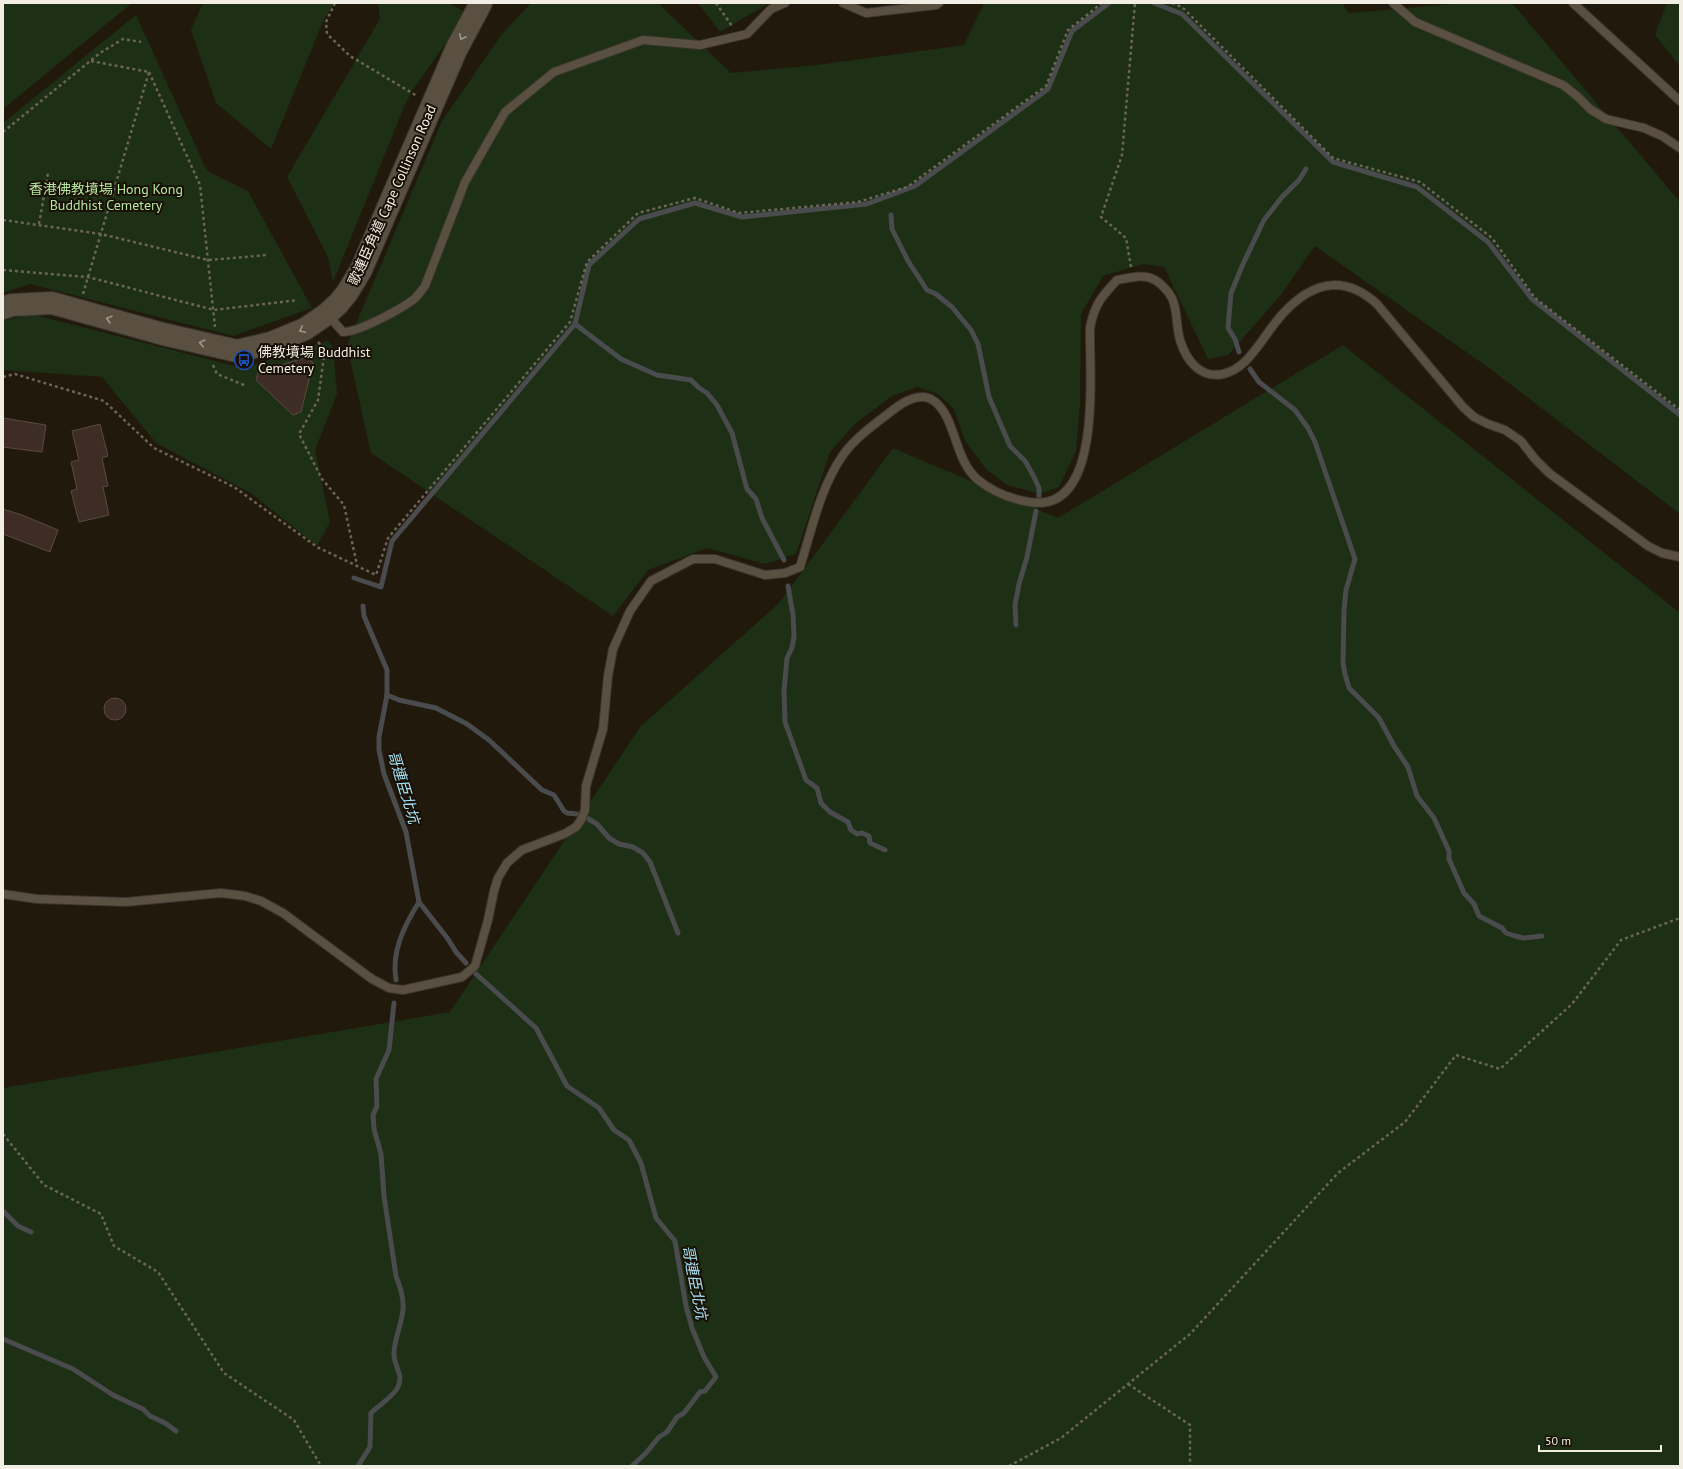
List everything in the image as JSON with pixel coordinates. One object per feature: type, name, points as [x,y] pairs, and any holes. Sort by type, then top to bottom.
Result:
[{"type":"street","name":"歌連臣角道 Cape Collinson Road","points":[[3,308],[12,305],[52,303],[163,334],[237,351],[271,343],[305,329],[327,314],[347,293],[361,270],[456,50],[481,3]]},
{"type":"lane","points":[[327,314],[343,332],[350,332],[390,314],[413,300],[419,294],[425,286],[465,182],[505,112],[554,72],[643,40],[700,45],[747,34],[771,9],[785,3]]},
{"type":"lane","points":[[842,3],[866,13],[936,5],[939,3]]},
{"type":"lane","points":[[1393,3],[1415,22],[1563,85],[1590,109],[1606,119],[1644,128],[1662,136],[1680,148]]},
{"type":"lane","points":[[1573,3],[1680,100]]},
{"type":"lane","points":[[3,894],[37,899],[126,902],[211,893],[238,894],[261,901],[278,910],[372,979],[389,988],[408,990],[462,977],[475,966],[498,878],[507,863],[526,848],[572,829],[584,816],[586,786],[603,729],[608,676],[613,649],[630,611],[651,581],[693,559],[715,559],[766,576],[785,573],[800,567],[826,483],[844,454],[866,431],[901,403],[914,398],[929,398],[935,401],[946,416],[965,464],[980,482],[1004,495],[1027,502],[1042,504],[1057,499],[1069,487],[1084,457],[1089,423],[1090,328],[1092,314],[1100,298],[1117,280],[1144,277],[1153,279],[1162,285],[1172,298],[1180,340],[1190,361],[1199,370],[1217,375],[1228,372],[1243,363],[1280,318],[1308,293],[1324,286],[1336,285],[1354,288],[1362,292],[1377,304],[1468,412],[1488,424],[1505,430],[1521,441],[1535,459],[1550,473],[1648,546],[1662,553],[1680,557]]},
{"type":"path","points":[[335,3],[326,22],[327,34],[350,56],[432,106]]},
{"type":"path","points":[[716,3],[739,36]]},
{"type":"path","points":[[3,377],[15,374],[104,401],[154,448],[234,487],[317,547],[357,565],[376,576],[388,538],[570,322],[587,262],[638,213],[695,198],[739,213],[858,202],[907,187],[1046,86],[1068,30],[1102,3]]},
{"type":"path","points":[[1133,278],[1126,238],[1101,217],[1122,155],[1135,3]]},
{"type":"path","points":[[1172,3],[1182,7],[1333,158],[1420,182],[1492,238],[1535,298],[1680,410]]},
{"type":"path","points":[[3,132],[91,61],[123,39],[141,42]]},
{"type":"path","points":[[91,61],[149,72]]},
{"type":"path","points":[[82,296],[149,72]]},
{"type":"path","points":[[149,72],[200,184],[216,330]]},
{"type":"path","points":[[39,224],[48,174]]},
{"type":"path","points":[[3,220],[101,234],[208,260],[267,255]]},
{"type":"path","points":[[3,270],[88,277],[214,310],[298,300]]},
{"type":"path","points":[[317,342],[325,349],[318,400],[299,434],[322,479],[344,505],[357,565]]},
{"type":"path","points":[[218,374],[244,385]]},
{"type":"path","points":[[1009,1466],[1061,1438],[1190,1334],[1338,1173],[1405,1122],[1456,1055],[1500,1069],[1572,1004],[1621,940],[1680,918]]},
{"type":"path","points":[[3,1134],[44,1185],[101,1214],[114,1246],[158,1272],[224,1373],[294,1420],[321,1466]]},
{"type":"path","points":[[1128,1384],[1190,1425],[1190,1466]]},
{"type":"green space","points":[[3,3],[132,3],[3,109]]},
{"type":"green space","points":[[203,3],[335,3],[324,19],[271,149],[216,103],[191,30]]},
{"type":"green space","points":[[378,3],[449,3],[467,13],[412,91],[404,107],[333,282],[328,257],[287,177],[380,19]]},
{"type":"green space","points":[[531,3],[658,3],[731,73],[817,65],[964,45],[984,3],[1342,3],[1349,13],[1463,3],[1512,3],[1680,202],[1680,514],[1489,368],[1315,246],[1280,296],[1228,355],[1208,359],[1164,267],[1144,264],[1103,276],[1081,314],[1080,404],[1076,451],[1059,487],[1040,494],[1007,485],[987,470],[965,441],[954,409],[938,394],[917,387],[892,396],[856,423],[830,452],[796,554],[765,564],[707,548],[648,570],[613,616],[371,453],[347,345],[442,121],[502,34]]},
{"type":"green space","points":[[698,3],[769,3],[720,32]]},
{"type":"green space","points":[[1667,3],[1680,3],[1680,66],[1655,35]]},
{"type":"green space","name":"香港佛教墳場 Hong Kong Buddhist Cemetery","points":[[136,15],[207,171],[248,191],[312,308],[233,336],[30,284],[3,293],[3,123]]},
{"type":"green space","points":[[31,314],[243,368],[328,341],[333,347],[337,394],[315,450],[330,522],[317,546],[251,493],[156,443],[102,377],[3,370],[3,321]]},
{"type":"green space","points":[[1343,345],[1680,613],[1680,1466],[3,1466],[3,1088],[450,1012],[640,727],[779,603],[893,448],[1058,518]]},
{"type":"building","points":[[307,357],[313,363],[301,412],[293,415],[256,380],[258,372]]},
{"type":"building","points":[[3,418],[46,425],[42,452],[3,447]]},
{"type":"building","points":[[100,424],[108,456],[102,458],[108,486],[103,487],[109,515],[79,522],[71,491],[77,489],[71,462],[79,460],[72,431]]},
{"type":"building","points":[[3,509],[58,530],[50,552],[3,534]]},
{"type":"building","points":[[115,698],[123,701],[126,709],[123,717],[115,720],[107,717],[104,709],[107,701]]},
{"type":"waterway","points":[[354,578],[381,587],[392,541],[575,324],[589,265],[639,219],[695,203],[742,217],[867,204],[915,186],[1048,89],[1072,31],[1109,3]]},
{"type":"waterway","points":[[1154,3],[1182,14],[1333,162],[1417,187],[1488,242],[1532,299],[1680,415]]},
{"type":"waterway","points":[[1239,352],[1235,339],[1228,328],[1231,293],[1264,220],[1282,197],[1299,180],[1306,169]]},
{"type":"waterway","points":[[891,215],[892,229],[908,261],[927,290],[936,294],[952,307],[971,330],[978,344],[989,397],[1010,446],[1025,461],[1033,475],[1039,488],[1039,496]]},
{"type":"waterway","points":[[575,324],[621,359],[657,375],[691,380],[707,393],[717,405],[732,433],[747,489],[756,499],[762,518],[784,560]]},
{"type":"waterway","points":[[1250,369],[1259,382],[1295,410],[1308,428],[1315,442],[1355,559],[1346,590],[1344,610],[1343,663],[1349,688],[1379,718],[1394,746],[1408,767],[1417,796],[1434,818],[1449,851],[1449,859],[1464,893],[1474,904],[1479,916],[1502,928],[1506,933],[1515,936],[1523,938],[1542,936]]},
{"type":"waterway","points":[[1016,625],[1015,605],[1019,584],[1027,557],[1036,511]]},
{"type":"waterway","points":[[788,586],[793,615],[794,636],[792,648],[787,658],[784,691],[785,722],[806,780],[817,788],[821,803],[830,812],[848,822],[851,830],[857,834],[862,833],[869,836],[870,843],[885,850]]},
{"type":"waterway","name":"哥連臣北坑","points":[[363,606],[364,616],[387,670],[387,695],[379,737],[379,750],[384,774],[406,832],[419,902],[448,939],[456,952],[466,963]]},
{"type":"waterway","points":[[387,695],[399,700],[436,708],[467,724],[489,740],[542,790],[554,795],[564,811],[567,813],[577,814]]},
{"type":"waterway","points":[[587,818],[597,824],[609,838],[619,844],[633,847],[643,853],[650,862],[678,933]]},
{"type":"waterway","points":[[396,980],[395,959],[397,949],[408,920],[419,902]]},
{"type":"waterway","name":"哥連臣北坑","points":[[475,973],[536,1028],[567,1086],[599,1108],[614,1130],[629,1140],[641,1163],[656,1218],[675,1241],[686,1306],[692,1328],[704,1357],[716,1377],[705,1391],[700,1392],[684,1413],[677,1417],[667,1432],[659,1437],[646,1453],[632,1466]]},
{"type":"waterway","points":[[358,1466],[370,1447],[371,1413],[396,1391],[400,1382],[394,1354],[395,1343],[402,1315],[403,1300],[396,1276],[384,1196],[381,1154],[374,1129],[373,1115],[377,1106],[376,1079],[389,1050],[394,1003]]},
{"type":"waterway","points":[[3,1211],[18,1226],[31,1232]]},
{"type":"waterway","points":[[3,1339],[73,1369],[113,1395],[143,1409],[150,1416],[165,1423],[176,1431]]},
{"type":"place","name":"佛教墳場 Buddhist Cemetery","points":[[244,360]]}]
